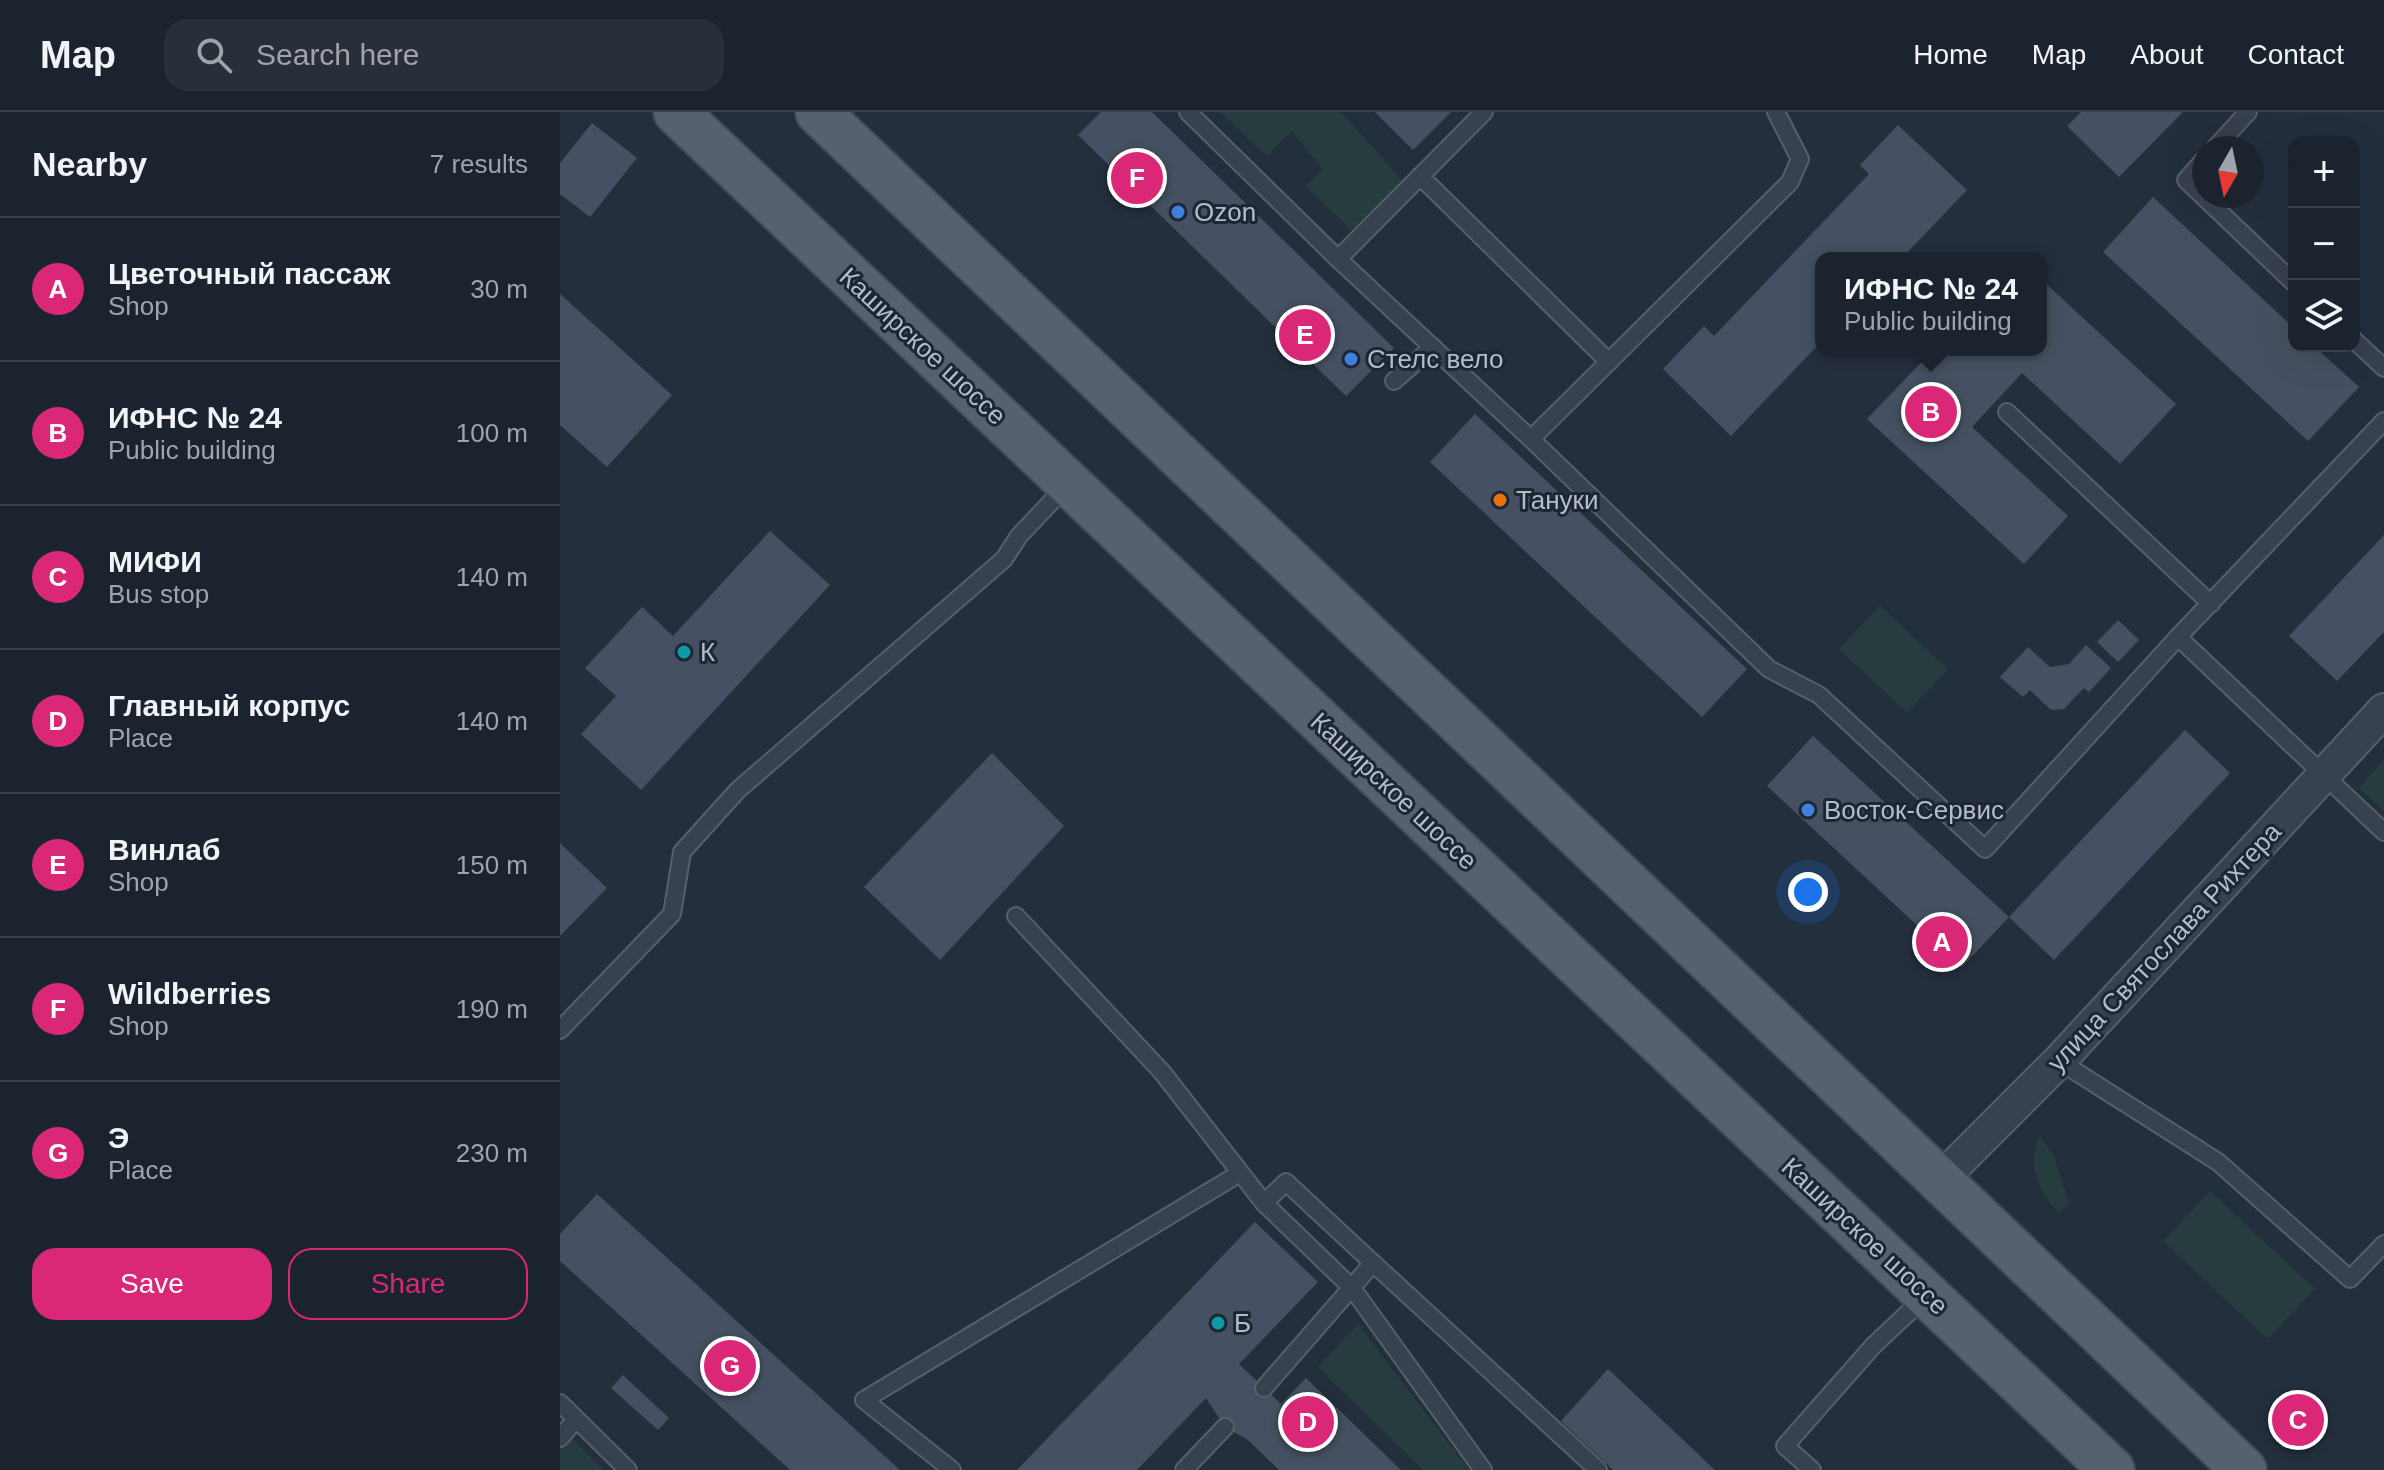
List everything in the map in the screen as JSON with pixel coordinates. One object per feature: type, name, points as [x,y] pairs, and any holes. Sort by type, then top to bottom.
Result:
[{"type":"main road","name":"Каширское шоссе","points":[[676,112],[2112,1470]]},
{"type":"main road","points":[[818,112],[2244,1470]]},
{"type":"street","name":"улица Святослава Рихтера","points":[[1940,1180],[2059,1061],[2384,710]]},
{"type":"lane","points":[[1188,112],[1769,669],[1819,695],[1985,849],[2178,637],[2384,421]]},
{"type":"lane","points":[[1338,259],[1484,112]]},
{"type":"lane","points":[[1531,439],[1790,182],[1800,159],[1776,112]]},
{"type":"lane","points":[[2226,136],[2248,112]]},
{"type":"lane","points":[[1420,176],[1609,362]]},
{"type":"lane","points":[[2215,208],[2291,280]]},
{"type":"lane","points":[[2360,346],[2384,368]]},
{"type":"lane","points":[[1394,381],[1433,347]]},
{"type":"lane","points":[[2007,412],[2211,604]]},
{"type":"lane","points":[[560,1030],[672,914],[682,852],[738,790],[1004,559],[1019,536],[1069,483]]},
{"type":"lane","points":[[2178,637],[2384,832]]},
{"type":"lane","points":[[1016,916],[1162,1072],[1264,1203],[1352,1288],[1483,1470]]},
{"type":"lane","points":[[2059,1061],[2218,1162],[2350,1279],[2384,1244]]},
{"type":"lane","points":[[952,1470],[864,1400],[1240,1173]]},
{"type":"lane","points":[[1264,1203],[1286,1182],[1598,1470]]},
{"type":"lane","points":[[1264,1388],[1373,1263]]},
{"type":"lane","points":[[1812,1470],[1785,1446],[1873,1346],[1927,1295]]},
{"type":"lane","points":[[560,1403],[628,1470]]},
{"type":"lane","points":[[560,1438],[576,1419]]},
{"type":"lane","points":[[1184,1470],[1225,1427]]},
{"type":"green space","points":[[1220,112],[1341,112],[1403,181],[1352,231],[1305,186],[1323,170],[1292,131],[1267,156]]},
{"type":"green space","points":[[1880,606],[1948,669],[1907,713],[1839,649]]},
{"type":"green space","points":[[2384,759],[2384,811],[2359,788]]},
{"type":"green space","points":[[2040,1136],[2054,1156],[2069,1203],[2059,1213],[2045,1196],[2036,1177],[2034,1157]]},
{"type":"green space","points":[[2210,1191],[2315,1289],[2268,1339],[2163,1241]]},
{"type":"green space","points":[[1358,1324],[1469,1470],[1423,1470],[1318,1367]]},
{"type":"green space","points":[[560,1426],[604,1470],[560,1470]]},
{"type":"building","points":[[1101,112],[1152,112],[1394,348],[1346,396],[1078,135]]},
{"type":"building","points":[[1375,112],[1451,112],[1413,150]]},
{"type":"building","points":[[2081,112],[2183,112],[2119,177],[2067,126]]},
{"type":"building","points":[[592,123],[637,158],[590,217],[560,194],[560,163]]},
{"type":"building","points":[[1898,125],[1967,190],[1908,252],[1815,252],[1815,348],[1731,436],[1663,369],[1704,326],[1714,336],[1869,174],[1860,165]]},
{"type":"building","points":[[2153,197],[2288,322],[2288,352],[2321,352],[2359,387],[2308,441],[2103,252]]},
{"type":"building","points":[[2047,285],[2176,404],[2120,464],[2022,373],[1972,427],[2068,516],[2024,564],[1867,419],[1927,356],[2047,356]]},
{"type":"building","points":[[560,294],[672,395],[607,467],[560,425]]},
{"type":"building","points":[[1475,414],[1747,669],[1702,717],[1430,462]]},
{"type":"building","name":"К","points":[[770,531],[830,585],[641,790],[581,734],[616,696],[585,668],[642,607],[673,636]]},
{"type":"building","points":[[2384,535],[2384,632],[2337,681],[2289,636]]},
{"type":"building","points":[[2118,620],[2139,640],[2118,662],[2097,642]]},
{"type":"building","points":[[2086,645],[2111,668],[2089,692],[2084,688],[2064,709],[2051,710],[2030,690],[2023,697],[2000,677],[2028,647],[2050,667],[2069,664]]},
{"type":"building","points":[[2185,730],[2230,773],[2054,960],[2009,917]]},
{"type":"building","points":[[1813,736],[2009,917],[1962,967],[1767,786]]},
{"type":"building","points":[[992,753],[1064,826],[940,960],[864,887]]},
{"type":"building","points":[[560,843],[607,888],[560,936]]},
{"type":"building","points":[[597,1194],[900,1470],[790,1470],[560,1261],[560,1234]]},
{"type":"building","name":"Б","points":[[1255,1222],[1318,1282],[1239,1364],[1281,1404],[1306,1378],[1401,1470],[1279,1470],[1247,1439],[1225,1427],[1206,1398],[1137,1470],[1017,1470]]},
{"type":"building","points":[[1608,1369],[1715,1470],[1613,1470],[1561,1421]]},
{"type":"building","points":[[623,1375],[669,1418],[658,1430],[611,1388]]},
{"type":"place","name":"Wildberries","points":[[1137,178]]},
{"type":"place","name":"Ozon","points":[[1178,212]]},
{"type":"place","name":"Винлаб","points":[[1305,335]]},
{"type":"place","name":"Стелс вело","points":[[1351,359]]},
{"type":"place","name":"ИФНС № 24","points":[[1931,412]]},
{"type":"place","name":"Тануки","points":[[1500,500]]},
{"type":"place","name":"К","points":[[684,652]]},
{"type":"place","name":"Восток-Сервис","points":[[1808,810]]},
{"type":"place","name":"Цветочный пассаж","points":[[1942,942]]},
{"type":"place","name":"Б","points":[[1218,1323]]},
{"type":"place","name":"Э","points":[[730,1366]]},
{"type":"place","name":"МИФИ","points":[[2298,1420]]},
{"type":"place","name":"Главный корпус","points":[[1308,1422]]}]
